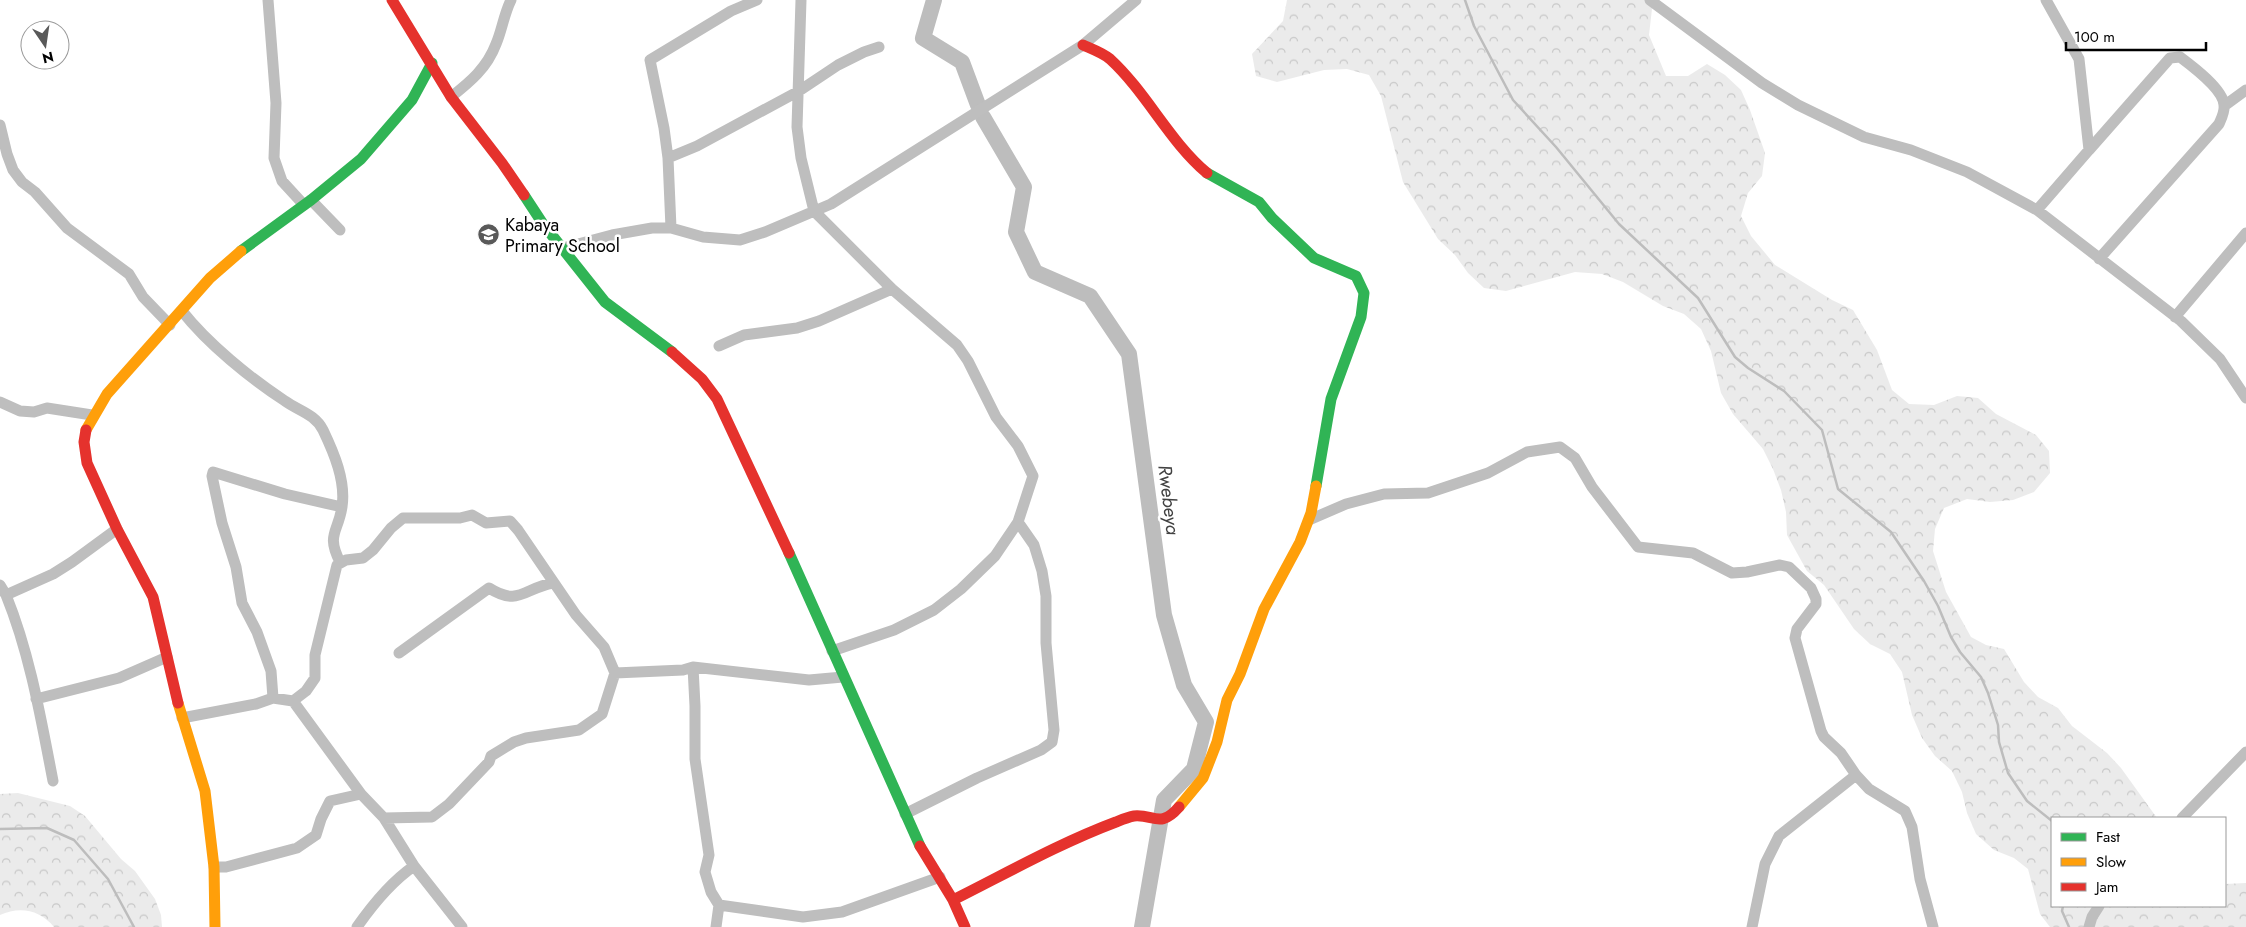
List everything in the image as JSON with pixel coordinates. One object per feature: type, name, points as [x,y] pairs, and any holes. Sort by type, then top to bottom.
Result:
[{"type":"street","points":[[268,0],[276,103],[274,158],[282,181],[340,230]]},
{"type":"street","points":[[392,0],[451,97],[502,163],[543,224],[605,302],[668,348],[702,379],[716,399],[745,456],[915,837],[953,900],[965,927]]},
{"type":"street","points":[[451,97],[480,73],[496,45],[505,13],[511,0]]},
{"type":"street","points":[[671,228],[668,158],[650,60],[731,12],[756,0]]},
{"type":"street","points":[[801,0],[797,127],[814,211],[892,289],[957,345],[968,360],[996,417],[1018,446],[1033,476],[1018,522],[995,556],[961,589],[934,610],[894,630],[832,651]]},
{"type":"street","points":[[563,248],[612,235],[652,228],[671,228],[710,238],[740,240],[766,232],[831,204],[1083,45],[1136,0]]},
{"type":"street","points":[[1650,0],[1762,83],[1798,105],[1864,137],[1911,150],[1967,172],[2037,210],[2175,317],[2220,359],[2246,398]]},
{"type":"street","points":[[2046,0],[2079,59],[2089,150]]},
{"type":"street","points":[[953,900],[1068,843],[1116,822],[1135,816],[1154,820],[1171,816],[1203,778],[1216,742],[1227,700],[1240,674],[1264,609],[1300,542],[1309,520],[1331,399],[1361,317],[1364,293],[1356,276],[1314,258],[1272,218],[1259,202],[1206,172],[1171,134],[1138,90],[1109,58],[1083,45]]},
{"type":"street","points":[[668,158],[696,146],[799,91],[838,65],[879,47]]},
{"type":"street","points":[[2037,210],[2164,62],[2175,56],[2180,56],[2218,92],[2224,106]]},
{"type":"street","points":[[215,927],[214,867],[204,791],[182,718],[153,597],[117,529],[87,463],[84,442],[86,429],[92,415],[107,394],[210,278],[248,245],[308,202],[361,159],[412,100],[432,64]]},
{"type":"street","points":[[2099,259],[2218,124],[2224,106],[2246,90]]},
{"type":"street","points":[[0,125],[13,170],[22,182],[35,192],[67,228],[130,274],[143,297],[170,325]]},
{"type":"street","points":[[2175,317],[2246,233]]},
{"type":"street","points":[[719,346],[744,335],[797,328],[819,321],[892,289]]},
{"type":"street","points":[[182,311],[195,328],[225,355],[285,401],[312,416],[322,428],[340,476],[342,507],[333,535],[334,547],[340,562]]},
{"type":"street","points":[[0,402],[20,411],[34,412],[47,408],[92,415]]},
{"type":"street","points":[[1309,520],[1346,504],[1384,494],[1428,493],[1488,473],[1527,452],[1560,447],[1575,458],[1592,487],[1638,547],[1693,553],[1732,573],[1784,565],[1811,588],[1816,599],[1816,604],[1797,629],[1795,638],[1824,737],[1841,753],[1856,775],[1869,789],[1905,811],[1910,819],[1920,879],[1932,927]]},
{"type":"street","points":[[273,698],[271,671],[257,632],[242,603],[236,568],[222,523],[213,483],[213,472],[285,494],[342,507]]},
{"type":"street","points":[[293,702],[306,691],[315,678],[315,655],[321,624],[337,565],[340,562],[362,558],[373,550],[391,528],[403,518],[442,519],[472,515],[486,522],[510,521],[518,530],[576,615],[604,647],[615,673],[602,714],[580,730],[526,738],[514,742],[491,756],[489,762],[449,804],[432,817],[384,818]]},
{"type":"street","points":[[905,814],[1041,750],[1052,742],[1054,730],[1046,643],[1046,596],[1034,545],[1018,522]]},
{"type":"street","points":[[6,595],[59,570],[117,529]]},
{"type":"street","points":[[399,653],[489,588],[505,597],[513,597],[553,583]]},
{"type":"street","points":[[0,584],[14,614],[36,699],[53,781]]},
{"type":"street","points":[[36,699],[119,678],[167,657]]},
{"type":"street","points":[[615,673],[683,670],[693,667],[810,680],[843,677]]},
{"type":"street","points":[[693,667],[695,759],[709,854],[705,872],[711,892],[719,905],[716,927]]},
{"type":"street","points":[[182,718],[273,698],[293,702],[361,794],[384,818],[414,866],[462,927]]},
{"type":"street","points":[[2183,817],[2246,752]]},
{"type":"street","points":[[1752,927],[1766,864],[1779,836],[1856,775]]},
{"type":"street","points":[[214,867],[226,867],[297,848],[316,835],[321,818],[330,801],[361,794]]},
{"type":"street","points":[[357,927],[399,876],[414,866]]},
{"type":"street","points":[[719,905],[803,917],[842,912],[940,877]]},
{"type":"street","points":[[2089,927],[2092,917],[2098,907]]},
{"type":"green space","points":[[1287,0],[1653,0],[1649,35],[1666,76],[1688,76],[1707,64],[1725,75],[1741,90],[1765,153],[1762,176],[1748,193],[1741,216],[1751,236],[1775,265],[1832,300],[1853,310],[1877,350],[1892,390],[1909,404],[1934,405],[1957,396],[1978,398],[1996,414],[2036,435],[2049,451],[2050,473],[2034,492],[2013,500],[1990,502],[1967,499],[1944,508],[1935,529],[1933,551],[1946,592],[1971,637],[1986,645],[2004,649],[2024,682],[2038,697],[2058,708],[2072,726],[2107,753],[2121,768],[2156,817],[2051,817],[2051,907],[2226,907],[2226,884],[2246,883],[2246,927],[2050,927],[2040,914],[2028,869],[2014,858],[1994,850],[1976,834],[1967,813],[1962,792],[1952,771],[1935,756],[1922,738],[1912,715],[1902,672],[1890,654],[1870,644],[1854,629],[1824,585],[1807,571],[1787,535],[1786,512],[1781,490],[1773,469],[1763,449],[1733,414],[1721,393],[1711,351],[1701,329],[1684,314],[1663,306],[1623,282],[1602,274],[1575,272],[1506,291],[1484,288],[1438,239],[1403,182],[1381,96],[1369,75],[1347,69],[1324,70],[1277,82],[1256,76],[1252,54],[1283,21]]},
{"type":"green space","points":[[18,793],[70,806],[85,816],[121,859],[135,871],[155,899],[161,915],[162,927],[54,927],[36,913],[29,911],[7,912],[0,915],[0,794]]},
{"type":"waterway","name":"Rwebeya","points":[[934,0],[923,38],[962,62],[978,105]]},
{"type":"waterway","points":[[1465,0],[1474,26],[1513,100],[1556,147],[1619,224],[1698,298],[1735,357],[1748,368],[1784,391],[1822,430],[1838,489],[1891,532],[1924,581],[1938,606],[1951,637],[1960,652],[1981,677],[1998,725],[1999,742],[2008,773],[2027,801],[2051,820]]},
{"type":"waterway","name":"Rwebeya","points":[[983,117],[1024,187],[1016,232],[1035,272],[1090,296],[1129,354],[1164,615],[1184,685],[1206,722],[1194,769],[1164,800],[1142,927]]},
{"type":"waterway","points":[[0,829],[47,828],[74,840],[108,879],[134,927]]},
{"type":"waterway","points":[[2063,907],[2062,911],[2069,927]]},
{"type":"traffic: fast","points":[[241,251],[311,200],[361,159],[412,100],[432,63]]},
{"type":"traffic: fast","points":[[1207,173],[1259,202],[1272,218],[1314,258],[1356,276],[1364,293],[1361,317],[1331,399],[1316,486]]},
{"type":"traffic: fast","points":[[524,195],[543,224],[605,302],[672,352]]},
{"type":"traffic: fast","points":[[789,553],[920,846]]},
{"type":"traffic: slow","points":[[86,430],[107,394],[210,278],[241,251]]},
{"type":"traffic: slow","points":[[1179,807],[1203,778],[1217,742],[1227,700],[1240,674],[1264,609],[1300,542],[1311,513],[1316,486]]},
{"type":"traffic: slow","points":[[178,703],[205,791],[214,867],[215,927]]},
{"type":"traffic: jam","points":[[392,0],[451,97],[524,195]]},
{"type":"traffic: jam","points":[[1083,45],[1110,59],[1123,72],[1169,132],[1207,173]]},
{"type":"traffic: jam","points":[[672,352],[702,379],[717,399],[789,553]]},
{"type":"traffic: jam","points":[[86,430],[84,442],[87,463],[117,529],[153,597],[178,703]]},
{"type":"traffic: jam","points":[[953,900],[1095,830],[1134,816],[1162,819],[1172,814],[1179,807]]},
{"type":"traffic: jam","points":[[920,846],[953,900],[965,927]]},
{"type":"place","name":"Kabaya Primary School","points":[[489,235]]}]
